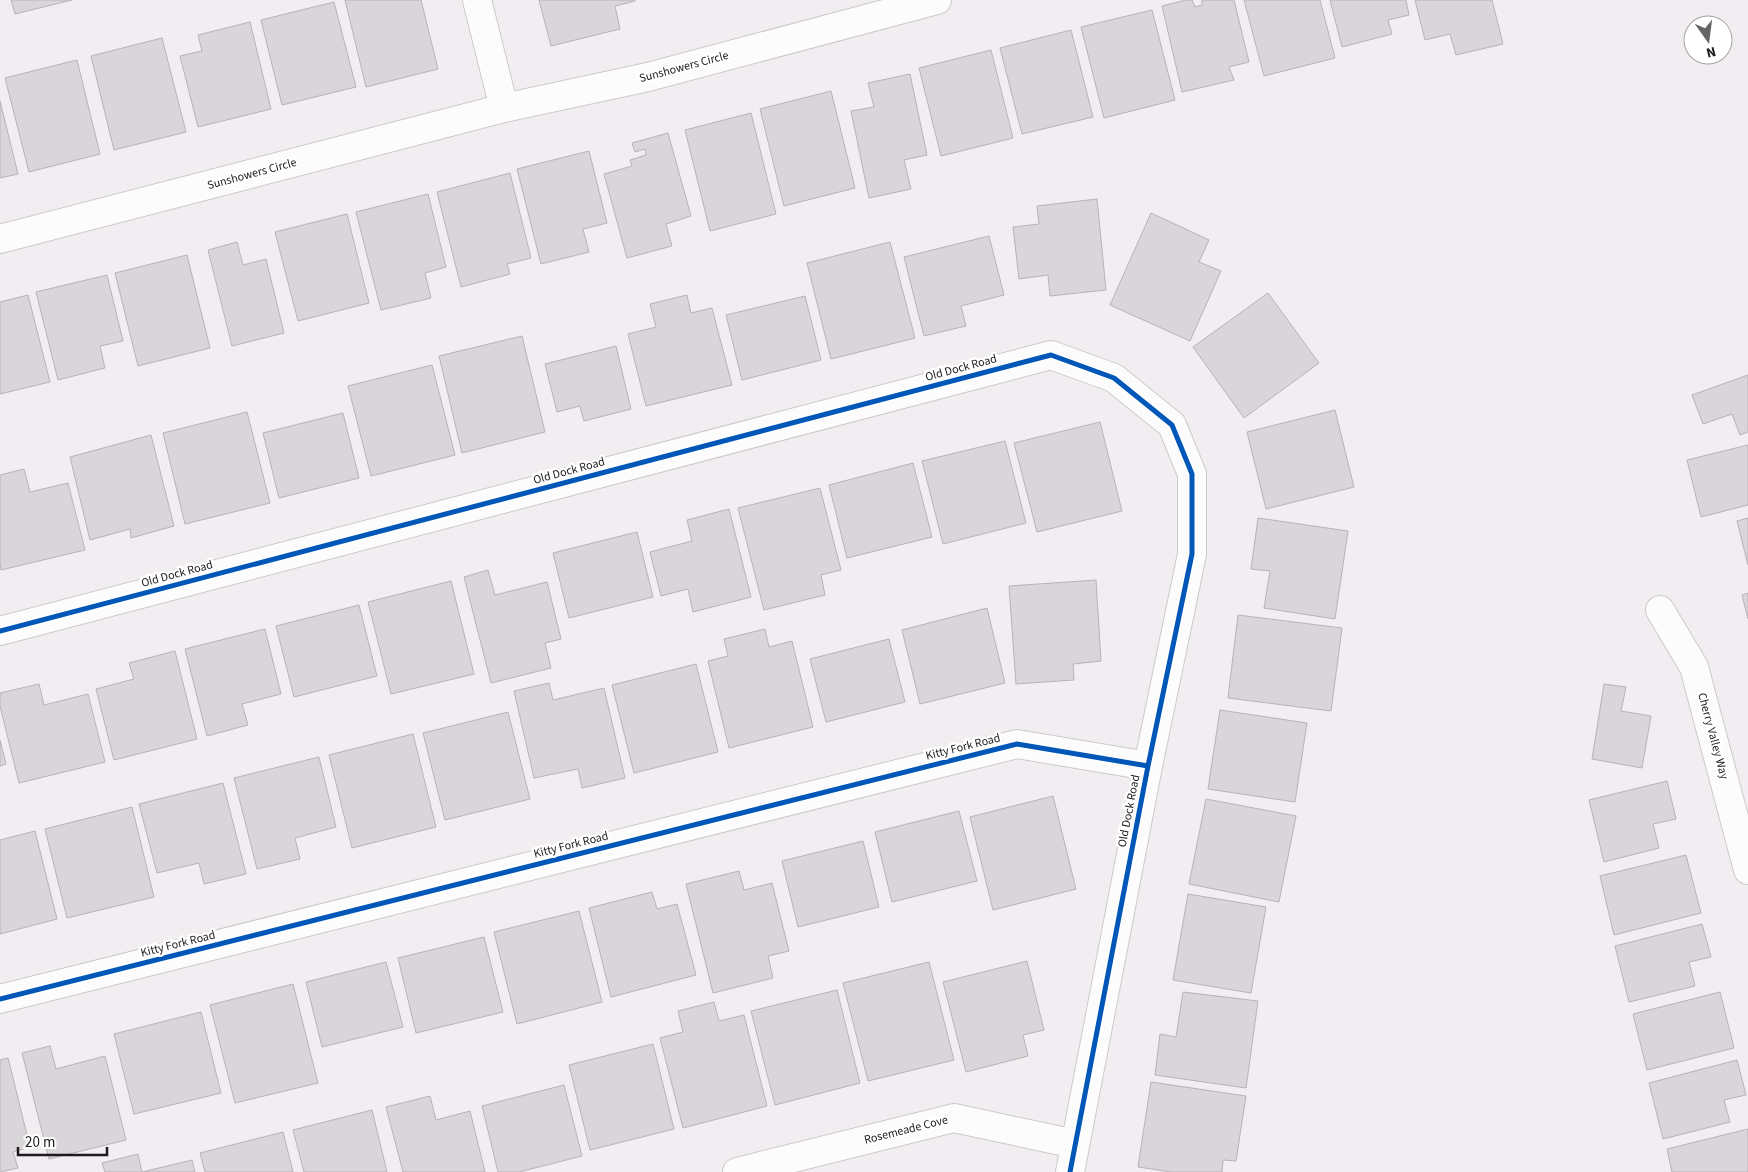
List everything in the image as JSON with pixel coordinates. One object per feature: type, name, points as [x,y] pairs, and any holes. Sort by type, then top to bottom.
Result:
[{"type":"street","points":[[477,0],[504,108]]},
{"type":"street","name":"Sunshowers Circle","points":[[0,239],[504,108],[648,77],[860,9],[937,0]]},
{"type":"street","name":"Old Dock Road","points":[[0,631],[1051,355],[1114,378],[1172,424],[1192,474],[1192,554],[1148,766],[1070,1172]]},
{"type":"street","name":"Cherry Valley Way","points":[[1660,610],[1694,667],[1748,870]]},
{"type":"street","name":"Kitty Fork Road","points":[[0,999],[1017,744],[1148,766]]},
{"type":"street","name":"Rosemeade Cove","points":[[737,1172],[954,1118],[1075,1144]]},
{"type":"building","points":[[11,0],[72,0],[15,14]]},
{"type":"building","points":[[345,0],[421,0],[438,69],[366,87]]},
{"type":"building","points":[[539,0],[635,1],[615,6],[620,29],[551,46]]},
{"type":"building","points":[[1192,0],[1195,7],[1202,5],[1202,0],[1234,0],[1249,62],[1229,67],[1234,80],[1182,92],[1162,6]]},
{"type":"building","points":[[1244,0],[1320,0],[1335,58],[1264,76]]},
{"type":"building","points":[[1330,0],[1406,0],[1409,15],[1388,20],[1392,34],[1342,47]]},
{"type":"building","points":[[1415,0],[1492,0],[1503,44],[1456,55],[1450,34],[1425,40]]},
{"type":"building","points":[[334,2],[356,87],[282,105],[261,20]]},
{"type":"building","points":[[1152,10],[1175,100],[1104,118],[1081,27]]},
{"type":"building","points":[[250,22],[271,109],[198,127],[180,56],[202,51],[198,35]]},
{"type":"building","points":[[1071,30],[1093,117],[1022,134],[1000,48]]},
{"type":"building","points":[[162,38],[186,132],[114,150],[91,56]]},
{"type":"building","points":[[991,50],[1013,138],[941,156],[919,68]]},
{"type":"building","points":[[77,60],[100,154],[29,172],[5,78]]},
{"type":"building","points":[[910,74],[927,155],[904,160],[911,189],[869,198],[851,111],[874,107],[868,83]]},
{"type":"building","points":[[831,91],[855,188],[784,206],[760,109]]},
{"type":"building","points":[[0,101],[18,174],[0,178]]},
{"type":"building","points":[[751,113],[776,214],[710,231],[685,130]]},
{"type":"building","points":[[668,133],[691,216],[666,224],[672,246],[627,258],[604,174],[632,166],[630,160],[646,155],[645,149],[635,152],[632,143]]},
{"type":"building","points":[[589,151],[607,223],[583,229],[589,252],[541,264],[517,169]]},
{"type":"building","points":[[510,173],[531,258],[507,264],[510,274],[461,287],[437,192]]},
{"type":"building","points":[[428,194],[446,267],[425,273],[431,298],[381,310],[356,212]]},
{"type":"building","points":[[1097,199],[1106,290],[1050,296],[1048,275],[1019,279],[1013,227],[1039,224],[1037,206]]},
{"type":"building","points":[[1151,213],[1209,240],[1199,262],[1221,271],[1190,341],[1110,305]]},
{"type":"building","points":[[347,214],[369,303],[298,321],[275,232]]},
{"type":"building","points":[[989,236],[1004,295],[961,306],[966,326],[924,336],[904,257]]},
{"type":"building","points":[[237,242],[243,265],[266,259],[284,333],[232,346],[208,250]]},
{"type":"building","points":[[890,242],[915,338],[831,359],[807,263]]},
{"type":"building","points":[[187,255],[210,348],[138,366],[115,273]]},
{"type":"building","points":[[107,275],[123,341],[100,346],[105,368],[58,380],[36,292]]},
{"type":"building","points":[[1268,293],[1319,363],[1244,418],[1193,347]]},
{"type":"building","points":[[28,295],[50,382],[0,394],[0,302]]},
{"type":"building","points":[[687,295],[691,313],[712,308],[732,385],[646,406],[628,334],[656,327],[650,304]]},
{"type":"building","points":[[805,296],[821,360],[742,380],[726,315]]},
{"type":"building","points":[[522,336],[545,432],[462,453],[439,356]]},
{"type":"building","points":[[616,346],[631,409],[584,421],[580,406],[557,412],[545,364]]},
{"type":"building","points":[[432,365],[455,455],[371,476],[348,386]]},
{"type":"building","points":[[1748,375],[1748,432],[1740,435],[1732,414],[1703,424],[1692,395]]},
{"type":"building","points":[[1335,410],[1354,487],[1266,509],[1247,432]]},
{"type":"building","points":[[247,412],[270,503],[185,524],[163,433]]},
{"type":"building","points":[[343,413],[359,478],[279,498],[263,433]]},
{"type":"building","points":[[1100,422],[1122,511],[1037,532],[1014,443]]},
{"type":"building","points":[[151,435],[174,526],[131,538],[130,529],[90,540],[70,457]]},
{"type":"building","points":[[1005,441],[1026,523],[943,544],[922,461]]},
{"type":"building","points":[[1748,445],[1748,505],[1701,517],[1687,460]]},
{"type":"building","points":[[913,463],[932,537],[847,558],[829,485]]},
{"type":"building","points":[[24,469],[30,492],[68,483],[85,550],[1,570],[0,475]]},
{"type":"building","points":[[820,488],[841,570],[821,575],[825,595],[764,610],[738,508]]},
{"type":"building","points":[[729,509],[751,597],[693,612],[688,589],[661,596],[650,552],[692,541],[687,520]]},
{"type":"building","points":[[1258,518],[1348,531],[1335,619],[1264,608],[1270,571],[1251,569]]},
{"type":"building","points":[[1748,518],[1748,565],[1737,521]]},
{"type":"building","points":[[637,532],[653,597],[569,618],[553,553]]},
{"type":"building","points":[[488,570],[495,595],[547,582],[561,639],[545,643],[551,668],[491,683],[464,577]]},
{"type":"building","points":[[1096,580],[1101,661],[1073,664],[1074,680],[1016,684],[1009,586]]},
{"type":"building","points":[[451,581],[474,674],[391,694],[368,602]]},
{"type":"building","points":[[1748,593],[1748,619],[1742,595]]},
{"type":"building","points":[[359,605],[377,676],[294,697],[276,626]]},
{"type":"building","points":[[987,608],[1005,683],[920,704],[902,630]]},
{"type":"building","points":[[1238,615],[1342,628],[1331,711],[1228,698]]},
{"type":"building","points":[[265,629],[281,694],[242,704],[248,725],[207,736],[185,649]]},
{"type":"building","points":[[765,629],[769,647],[792,641],[813,727],[729,748],[708,661],[728,656],[724,639]]},
{"type":"building","points":[[889,639],[905,702],[826,722],[810,659]]},
{"type":"building","points":[[175,651],[197,739],[114,760],[96,689],[134,679],[129,663]]},
{"type":"building","points":[[696,664],[718,752],[634,773],[612,685]]},
{"type":"building","points":[[549,683],[553,700],[604,688],[625,778],[582,788],[578,769],[534,778],[514,691]]},
{"type":"building","points":[[39,684],[44,705],[88,694],[105,762],[19,783],[0,706],[0,693]]},
{"type":"building","points":[[1604,684],[1626,687],[1621,711],[1651,716],[1642,768],[1592,759]]},
{"type":"building","points":[[1220,710],[1307,723],[1295,802],[1208,789]]},
{"type":"building","points":[[508,712],[530,799],[445,820],[423,733]]},
{"type":"building","points":[[413,734],[436,827],[352,848],[329,755]]},
{"type":"building","points":[[0,740],[6,764],[0,766]]},
{"type":"building","points":[[319,757],[336,827],[295,838],[300,859],[257,869],[234,778]]},
{"type":"building","points":[[1667,781],[1676,819],[1653,824],[1659,848],[1604,862],[1589,800]]},
{"type":"building","points":[[223,783],[246,874],[204,884],[199,863],[157,873],[139,804]]},
{"type":"building","points":[[1053,796],[1076,889],[993,910],[970,817]]},
{"type":"building","points":[[1206,799],[1296,816],[1279,902],[1189,884]]},
{"type":"building","points":[[132,807],[154,897],[67,918],[45,829]]},
{"type":"building","points":[[959,811],[977,881],[892,902],[875,832]]},
{"type":"building","points":[[35,831],[57,919],[0,934],[0,840]]},
{"type":"building","points":[[863,841],[879,907],[798,927],[782,861]]},
{"type":"building","points":[[1686,855],[1701,913],[1614,935],[1600,876]]},
{"type":"building","points":[[739,871],[744,890],[772,883],[789,951],[768,956],[773,978],[713,993],[686,884]]},
{"type":"building","points":[[652,892],[657,909],[677,904],[696,975],[611,997],[589,908]]},
{"type":"building","points":[[1188,894],[1266,907],[1251,993],[1173,980]]},
{"type":"building","points":[[579,911],[602,1002],[517,1024],[494,932]]},
{"type":"building","points":[[1702,924],[1711,957],[1689,962],[1695,986],[1629,1002],[1615,946]]},
{"type":"building","points":[[484,937],[503,1012],[416,1033],[398,958]]},
{"type":"building","points":[[1027,961],[1044,1030],[1023,1035],[1028,1056],[966,1072],[943,982]]},
{"type":"building","points":[[386,962],[403,1027],[322,1047],[306,982]]},
{"type":"building","points":[[929,962],[954,1060],[868,1081],[843,983]]},
{"type":"building","points":[[293,984],[318,1083],[235,1103],[210,1005]]},
{"type":"building","points":[[837,990],[860,1083],[775,1105],[751,1011]]},
{"type":"building","points":[[1183,992],[1258,1001],[1246,1088],[1155,1075],[1160,1034],[1176,1037]]},
{"type":"building","points":[[1720,992],[1734,1048],[1647,1070],[1633,1014]]},
{"type":"building","points":[[714,1002],[719,1021],[744,1015],[767,1106],[683,1128],[660,1038],[683,1032],[678,1011]]},
{"type":"building","points":[[201,1012],[221,1093],[134,1114],[114,1034]]},
{"type":"building","points":[[653,1044],[674,1129],[590,1150],[569,1065]]},
{"type":"building","points":[[50,1046],[56,1069],[105,1056],[126,1140],[49,1159],[22,1053]]},
{"type":"building","points":[[8,1058],[30,1147],[13,1152],[18,1168],[0,1172],[0,1060]]},
{"type":"building","points":[[1737,1060],[1746,1095],[1724,1100],[1730,1122],[1663,1139],[1649,1083]]},
{"type":"building","points":[[1151,1082],[1246,1096],[1236,1161],[1223,1160],[1222,1172],[1171,1172],[1138,1167]]},
{"type":"building","points":[[564,1085],[582,1156],[519,1172],[498,1172],[482,1106]]},
{"type":"building","points":[[430,1096],[436,1120],[470,1111],[485,1172],[403,1172],[386,1107]]},
{"type":"building","points":[[372,1110],[387,1172],[304,1172],[293,1130]]},
{"type":"building","points":[[1748,1129],[1748,1172],[1672,1172],[1667,1149]]},
{"type":"building","points":[[283,1132],[293,1172],[205,1172],[200,1153]]},
{"type":"building","points":[[138,1154],[142,1172],[105,1172],[102,1163]]},
{"type":"building","points":[[192,1160],[195,1172],[142,1172]]},
{"type":"cycle path","points":[[0,631],[1051,355],[1114,378],[1172,425],[1192,474],[1192,554],[1148,766],[1070,1172]]},
{"type":"cycle path","points":[[0,999],[1017,744],[1148,766]]}]
